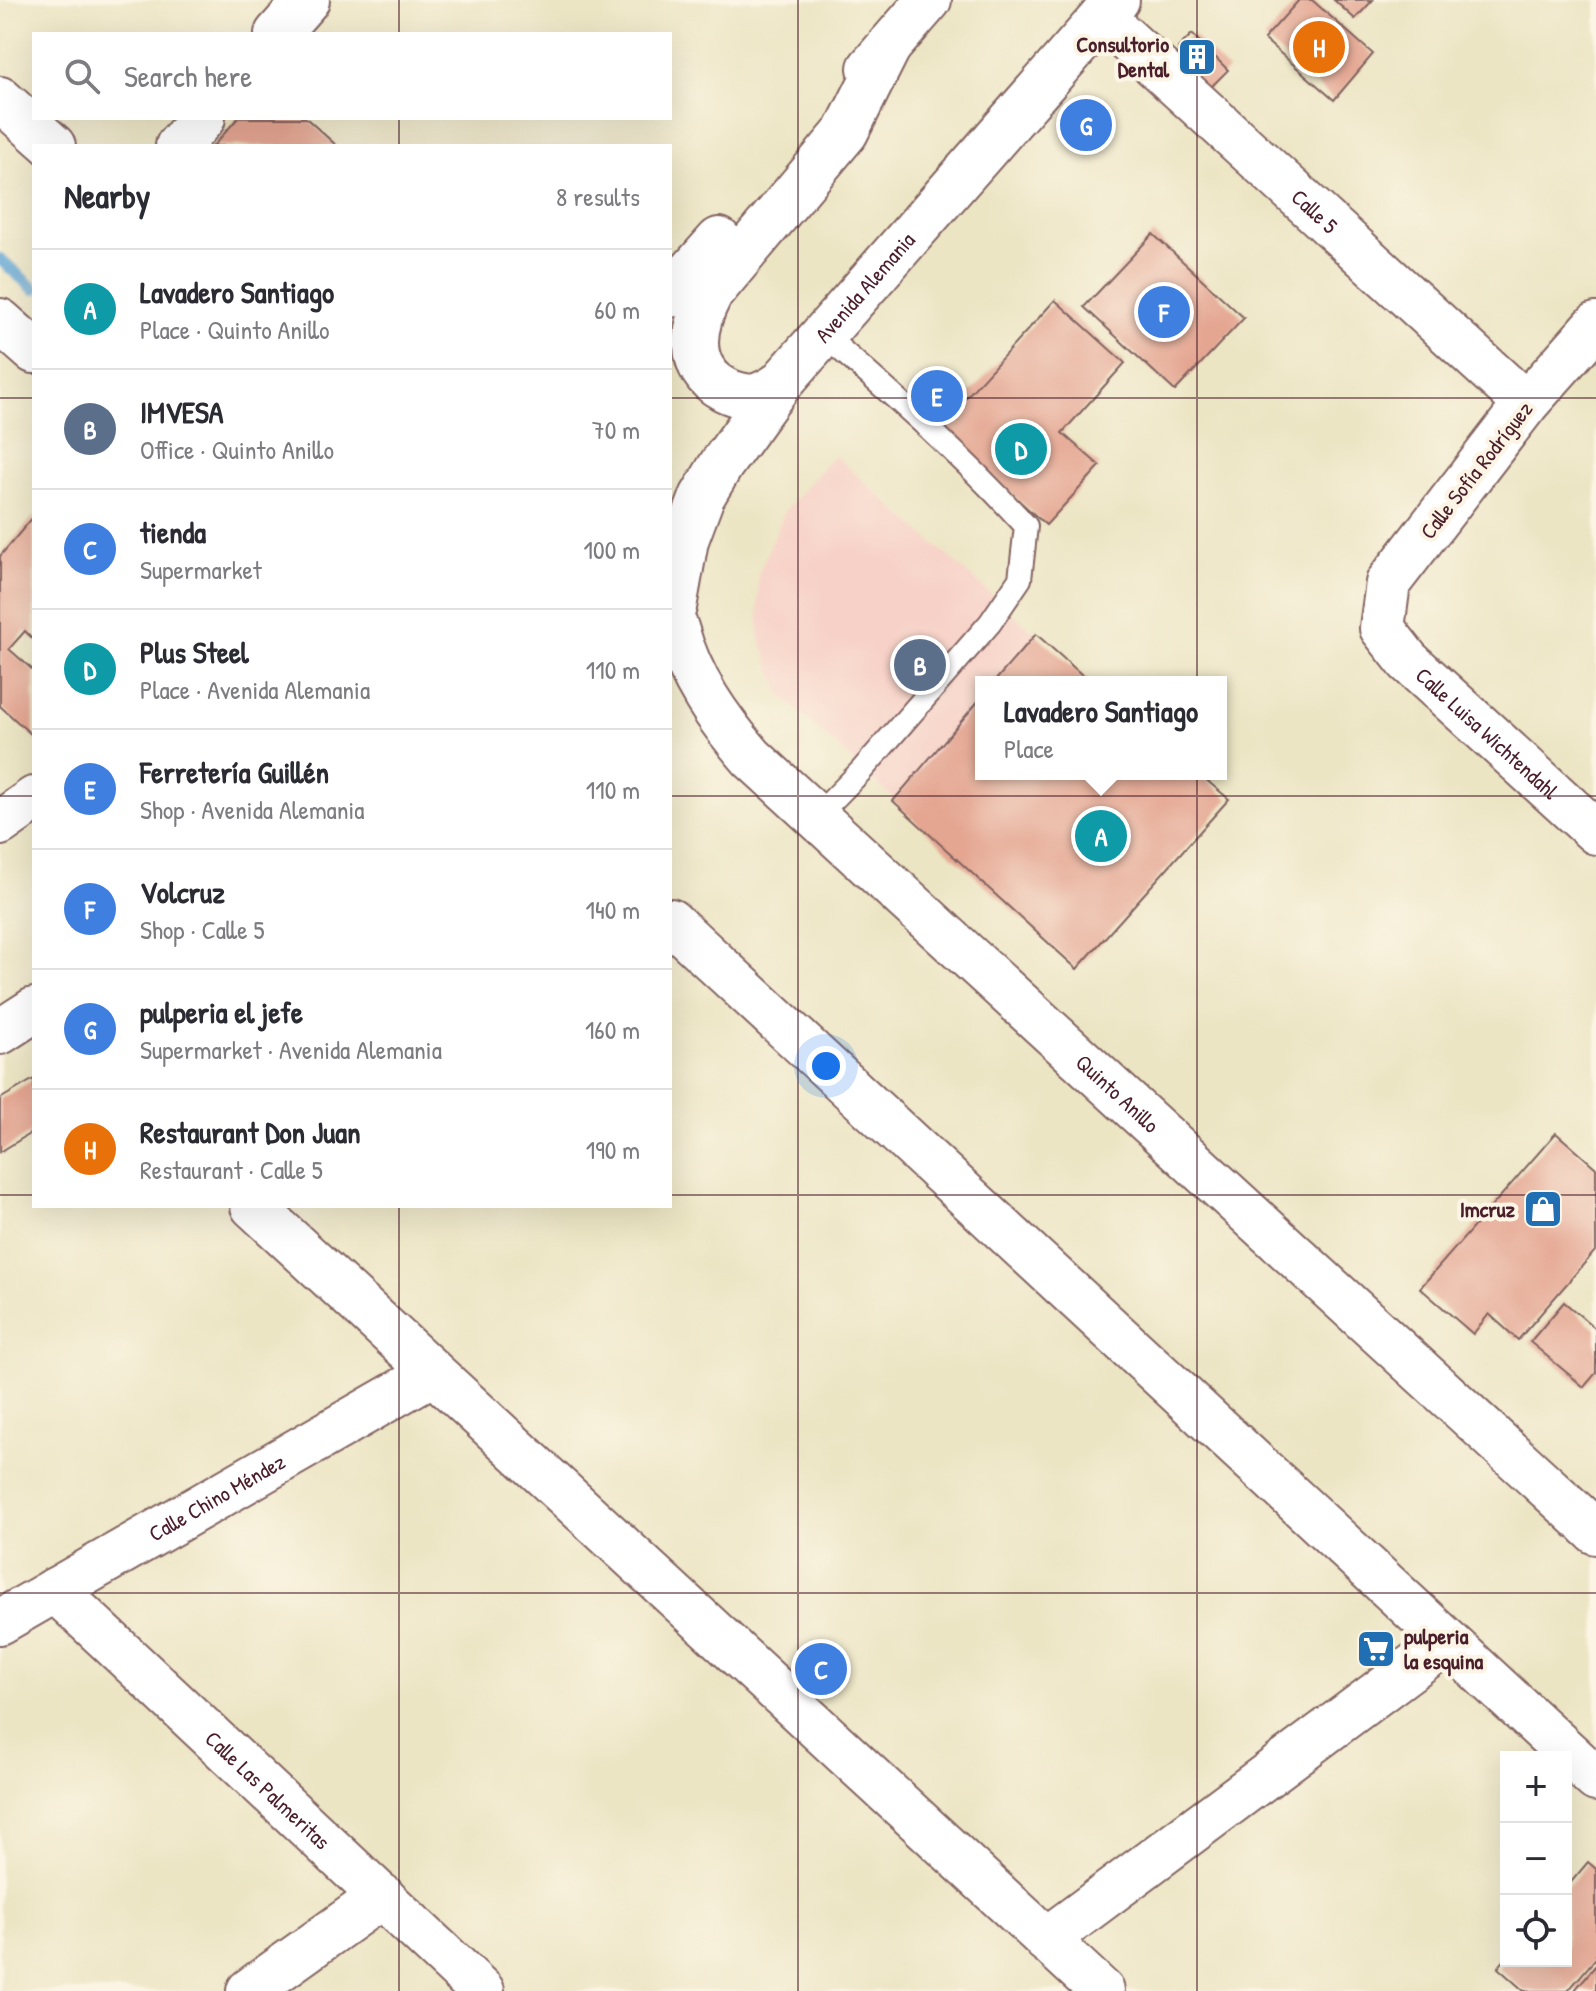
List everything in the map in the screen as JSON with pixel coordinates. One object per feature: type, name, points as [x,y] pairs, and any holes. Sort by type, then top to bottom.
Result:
[{"type":"main road","points":[[279,32],[307,0]]},
{"type":"main road","points":[[672,293],[929,0]]},
{"type":"main road","name":"Avenida Alemania","points":[[672,634],[673,609],[686,540],[702,497],[721,465],[778,386],[1109,8]]},
{"type":"main road","name":"Calle 5","points":[[1109,8],[1526,404]]},
{"type":"main road","points":[[778,386],[755,396],[730,393],[717,385],[703,372],[695,351],[699,315],[710,294],[846,132],[889,46]]},
{"type":"main road","points":[[0,99],[51,144]]},
{"type":"main road","points":[[180,144],[201,120]]},
{"type":"main road","points":[[0,321],[32,349]]},
{"type":"main road","name":"Calle Sofía Rodríguez","points":[[1382,628],[1388,583],[1526,404],[1596,325]]},
{"type":"main road","name":"Quinto Anillo","points":[[673,609],[682,649],[699,687],[730,733],[752,758],[1596,1532]]},
{"type":"main road","name":"Calle Luisa Wichtendahl","points":[[1382,628],[1408,661],[1596,832]]},
{"type":"main road","points":[[672,923],[1596,1779]]},
{"type":"main road","points":[[0,1032],[32,1011]]},
{"type":"main road","points":[[255,1208],[1102,1991]]},
{"type":"main road","name":"Calle Chino Méndez","points":[[0,1622],[433,1373]]},
{"type":"main road","name":"Calle Las Palmeritas","points":[[55,1590],[482,1991]]},
{"type":"main road","points":[[1046,1940],[1446,1642]]},
{"type":"main road","points":[[249,1991],[382,1896]]},
{"type":"lane","points":[[816,817],[861,771],[990,623],[1020,579],[1026,526],[990,485],[824,335]]},
{"type":"shaded area","points":[[834,455],[1083,676],[975,676],[975,780],[981,780],[973,872],[781,695],[759,635],[758,575],[785,511]]},
{"type":"building","points":[[1299,0],[1312,0],[1373,54],[1334,100],[1264,39]]},
{"type":"building","points":[[1334,0],[1373,0],[1355,19]]},
{"type":"building","name":"Consultorio Dental","points":[[1192,34],[1228,70],[1206,92],[1179,66],[1178,48]]},
{"type":"building","points":[[236,120],[308,120],[335,144],[215,144]]},
{"type":"building","points":[[1153,234],[1244,318],[1175,391],[1084,307]]},
{"type":"building","points":[[1055,300],[1125,363],[1062,433],[1100,466],[1046,525],[938,428]]},
{"type":"building","points":[[32,518],[32,638],[25,631],[9,649],[32,669],[32,735],[0,706],[0,556]]},
{"type":"building","points":[[1036,634],[1083,676],[999,676]]},
{"type":"building","points":[[975,705],[975,780],[1206,780],[1229,799],[1077,969],[893,801]]},
{"type":"building","points":[[32,1080],[32,1132],[0,1152],[0,1099]]},
{"type":"building","name":"Imcruz","points":[[1556,1133],[1596,1168],[1596,1250],[1518,1340],[1489,1314],[1473,1334],[1420,1288]]},
{"type":"building","points":[[1564,1302],[1596,1329],[1596,1373],[1584,1387],[1530,1342]]},
{"type":"building","points":[[1588,1862],[1596,1869],[1596,1958],[1568,1991],[1524,1991],[1498,1968],[1500,1966],[1572,1967],[1572,1881]]},
{"type":"building","points":[[1596,1965],[1596,1991],[1574,1991]]},
{"type":"waterway","points":[[0,259],[32,287]]},
{"type":"place","name":"Restaurant Don Juan","points":[[1319,47]]},
{"type":"place","name":"Consultorio Dental","points":[[1197,57]]},
{"type":"place","name":"pulperia el jefe","points":[[1086,125]]},
{"type":"place","name":"Volcruz","points":[[1164,312]]},
{"type":"place","name":"Ferretería Guillén","points":[[937,396]]},
{"type":"place","name":"Plus Steel","points":[[1021,449]]},
{"type":"place","name":"IMVESA","points":[[920,665]]},
{"type":"place","name":"Lavadero Santiago","points":[[1101,836]]},
{"type":"place","name":"Imcruz","points":[[1543,1209]]},
{"type":"place","name":"pulperia la esquina","points":[[1376,1649]]},
{"type":"place","name":"tienda","points":[[821,1669]]}]
